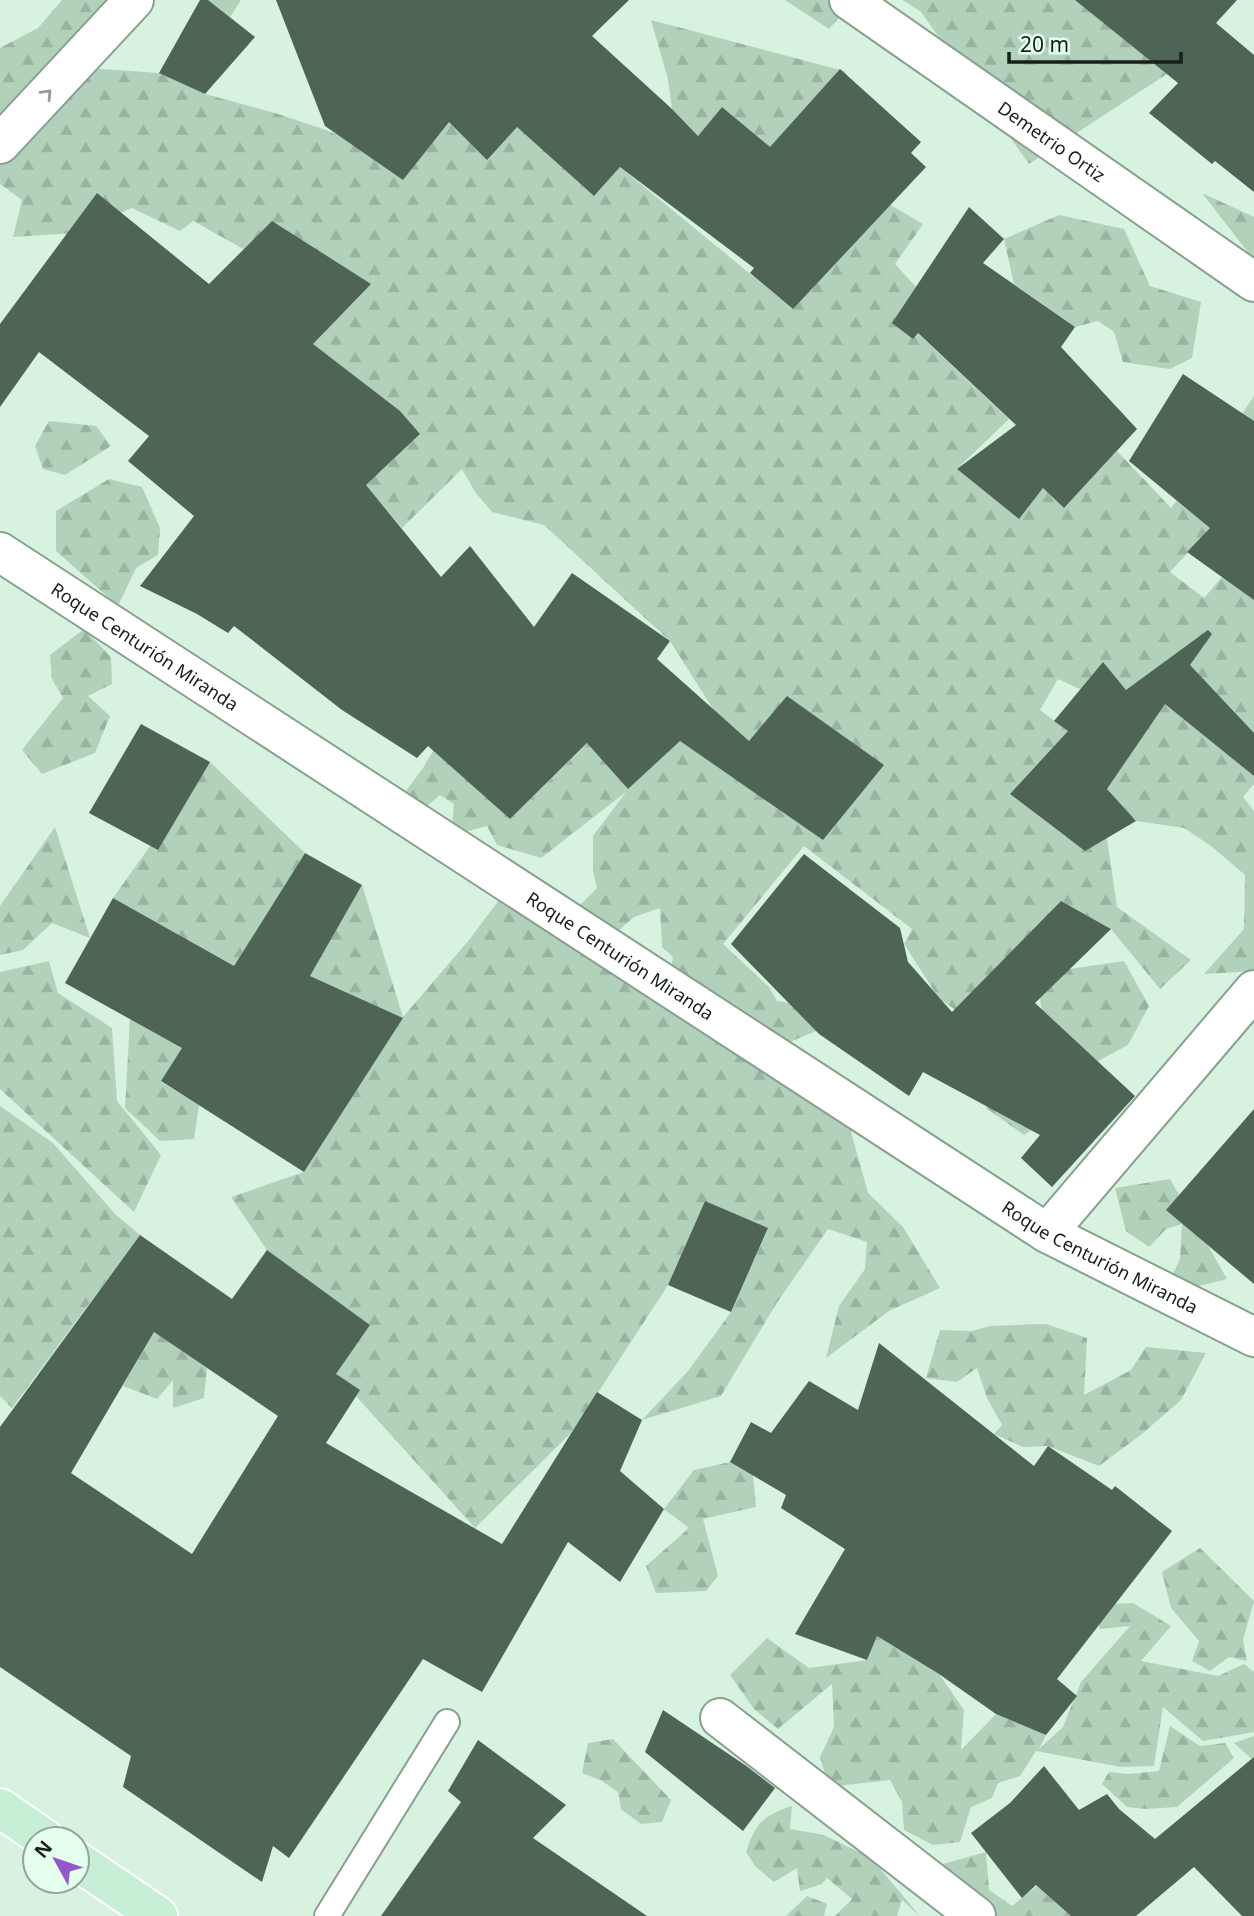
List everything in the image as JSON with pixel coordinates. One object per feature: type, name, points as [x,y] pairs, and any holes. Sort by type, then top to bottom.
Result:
[{"type":"main road","points":[[0,1808],[25,1825]]},
{"type":"main road","points":[[91,1871],[158,1916]]},
{"type":"street","points":[[0,144],[134,0]]},
{"type":"street","name":"Demetrio Ortiz","points":[[849,0],[1254,282]]},
{"type":"street","name":"Roque Centurión Miranda","points":[[0,552],[1047,1233],[1254,1338]]},
{"type":"street","points":[[1047,1233],[1254,990]]},
{"type":"street","points":[[720,1718],[976,1916]]},
{"type":"lane","points":[[327,1916],[447,1722]]},
{"type":"green space","points":[[62,0],[107,0],[0,139],[0,48],[38,28]]},
{"type":"green space","points":[[208,0],[241,0],[230,17]]},
{"type":"green space","points":[[785,0],[855,0],[829,29]]},
{"type":"green space","points":[[903,0],[1100,0],[1167,74],[1029,164],[921,12]]},
{"type":"green space","points":[[651,20],[844,71],[868,104],[774,151],[722,107],[698,136],[672,109],[668,79]]},
{"type":"green space","points":[[73,67],[159,73],[205,94],[275,113],[347,139],[403,179],[468,98],[513,123],[594,196],[620,167],[793,309],[842,244],[889,204],[923,224],[895,264],[916,287],[898,315],[1009,419],[957,469],[1018,518],[1043,488],[1064,508],[1117,451],[1171,508],[1254,396],[1254,480],[1170,572],[1204,598],[1222,577],[1254,594],[1254,784],[1243,797],[1254,811],[1254,971],[1204,974],[1244,929],[1245,875],[1211,846],[1184,828],[1136,821],[1107,789],[1152,722],[1058,679],[1040,710],[1068,731],[1010,794],[1066,837],[1107,838],[1117,907],[1191,960],[1160,989],[1111,929],[1061,901],[989,975],[1018,1018],[966,1018],[938,997],[904,944],[912,929],[804,846],[723,944],[769,987],[777,1001],[827,1008],[816,1031],[754,1057],[848,1121],[868,1193],[903,1227],[940,1288],[889,1311],[826,1358],[839,1306],[865,1269],[867,1242],[828,1229],[776,1304],[721,1396],[642,1420],[688,1371],[731,1312],[768,1229],[705,1201],[668,1285],[573,1431],[475,1528],[336,1374],[370,1325],[267,1250],[231,1197],[304,1172],[403,1018],[310,976],[362,885],[403,1017],[469,940],[505,892],[558,927],[597,888],[593,871],[593,836],[626,792],[541,858],[497,845],[487,826],[451,836],[454,804],[440,795],[427,806],[406,791],[450,722],[468,781],[510,819],[588,743],[628,789],[713,709],[670,641],[544,525],[492,512],[475,492],[462,469],[402,528],[374,495],[306,557],[255,300],[267,262],[193,221],[180,231],[132,208],[75,233],[13,237],[22,200],[0,184],[0,145]],"holes":[[[381,400],[420,434],[378,474]],[[660,908],[662,947],[673,957],[667,999],[595,951],[634,917]]]},
{"type":"green space","points":[[1202,193],[1254,217],[1254,260]]},
{"type":"green space","points":[[1059,215],[1124,229],[1150,286],[1201,302],[1192,358],[1170,369],[1123,362],[1114,332],[1098,321],[1075,327],[1014,284],[1004,239]]},
{"type":"green space","points":[[49,421],[96,426],[111,446],[65,475],[43,469],[35,446]]},
{"type":"green space","points":[[109,479],[142,487],[160,528],[158,555],[136,568],[118,606],[56,551],[56,511]]},
{"type":"green space","points":[[84,629],[111,657],[112,684],[88,696],[110,716],[95,753],[42,774],[22,750],[63,698],[52,679],[50,655]]},
{"type":"green space","points":[[210,762],[305,853],[161,1082],[199,1105],[194,1139],[160,1141],[125,1108],[130,1019],[178,935],[113,898]]},
{"type":"green space","points":[[55,827],[90,938],[52,923],[23,950],[0,955],[0,906]]},
{"type":"green space","points":[[49,961],[58,993],[112,1028],[117,1101],[161,1155],[134,1212],[0,1089],[0,972]]},
{"type":"green space","points":[[1124,961],[1149,1006],[1128,1045],[1098,1061],[1059,1113],[1024,1135],[986,1108],[1020,1050],[1044,1025],[1040,998],[1069,969]]},
{"type":"green space","points":[[0,1106],[53,1143],[115,1214],[140,1235],[12,1408],[0,1396]]},
{"type":"green space","points":[[1170,1179],[1227,1279],[1199,1286],[1166,1289],[1180,1259],[1182,1224],[1166,1229],[1149,1247],[1126,1231],[1115,1188]]},
{"type":"green space","points":[[1046,1324],[1087,1338],[1084,1395],[1131,1370],[1146,1347],[1206,1353],[1181,1400],[1099,1466],[1048,1446],[1023,1447],[994,1434],[1002,1425],[987,1398],[977,1368],[957,1382],[926,1378],[940,1330],[972,1331],[990,1326]]},
{"type":"green space","points":[[154,1332],[207,1368],[204,1398],[173,1408],[173,1380],[157,1399],[123,1386]]},
{"type":"green space","points":[[730,1462],[753,1475],[756,1507],[703,1519],[718,1576],[706,1591],[656,1593],[646,1566],[689,1528],[664,1509],[694,1470]]},
{"type":"green space","points":[[1200,1548],[1254,1601],[1243,1640],[1247,1661],[1229,1657],[1210,1671],[1192,1661],[1199,1641],[1171,1608],[1162,1572]]},
{"type":"green space","points":[[1133,1603],[1171,1626],[1141,1661],[1218,1676],[1244,1664],[1254,1672],[1254,1732],[1203,1741],[1163,1707],[1154,1766],[1121,1767],[1036,1751],[1020,1776],[998,1783],[992,1798],[971,1807],[960,1842],[933,1845],[904,1830],[902,1802],[890,1780],[829,1787],[820,1757],[834,1727],[832,1684],[778,1729],[754,1709],[730,1675],[767,1638],[809,1668],[867,1660],[877,1636],[939,1674],[964,1710],[961,1750],[996,1714],[1046,1735],[1039,1749],[1063,1727],[1081,1682],[1130,1626],[1100,1629],[1092,1605]]},
{"type":"green space","points":[[1170,1726],[1200,1746],[1225,1743],[1234,1758],[1177,1807],[1127,1807],[1102,1784],[1109,1772],[1129,1774],[1159,1771]]},
{"type":"green space","points":[[1254,1736],[1254,1761],[1234,1743]]},
{"type":"green space","points":[[613,1739],[671,1800],[662,1822],[641,1824],[621,1809],[618,1792],[602,1781],[582,1773],[588,1743]]},
{"type":"green space","points":[[792,1806],[790,1829],[824,1835],[871,1858],[920,1916],[902,1900],[897,1916],[835,1916],[852,1899],[827,1878],[822,1884],[800,1891],[797,1868],[774,1882],[756,1867],[746,1852],[757,1827],[767,1817]]},
{"type":"green space","points":[[986,1852],[989,1890],[1012,1906],[1037,1886],[1071,1916],[970,1916],[932,1867]]},
{"type":"green space","points":[[807,1896],[827,1904],[824,1916],[786,1916]]},
{"type":"building","points":[[200,0],[208,0],[255,37],[205,94],[159,73]]},
{"type":"building","points":[[276,0],[629,0],[592,36],[698,136],[722,107],[770,147],[840,69],[921,142],[911,153],[926,167],[793,309],[750,273],[754,268],[620,167],[594,196],[517,127],[487,160],[449,122],[403,180],[325,126]]},
{"type":"building","points":[[1075,0],[1237,0],[1216,23],[1254,55],[1254,192],[1215,161],[1212,164],[1149,113],[1178,83]]},
{"type":"building","points":[[97,193],[209,284],[272,221],[371,284],[313,344],[400,411],[420,434],[366,485],[441,577],[470,546],[534,627],[572,573],[670,641],[657,659],[749,741],[787,696],[884,765],[823,840],[680,741],[628,789],[587,743],[510,819],[428,746],[417,758],[342,710],[234,626],[228,633],[197,614],[140,586],[194,516],[128,461],[149,436],[39,352],[0,407],[0,324]]},
{"type":"building","points":[[969,207],[1004,239],[983,263],[1075,327],[1061,347],[1137,429],[1064,508],[1043,488],[1019,519],[957,469],[1016,425],[918,333],[913,339],[892,323]]},
{"type":"building","points":[[1183,374],[1254,421],[1254,600],[1187,552],[1210,528],[1129,461]]},
{"type":"building","points":[[1208,630],[1212,634],[1190,665],[1254,733],[1254,776],[1165,704],[1107,789],[1136,821],[1085,851],[1010,794],[1068,731],[1054,721],[1103,662],[1126,690]]},
{"type":"building","points":[[141,724],[210,762],[158,850],[89,813]]},
{"type":"building","points":[[305,853],[362,885],[310,976],[403,1018],[304,1172],[161,1081],[182,1048],[65,983],[113,898],[234,966]]},
{"type":"building","points":[[804,854],[900,928],[908,962],[952,1012],[1061,901],[1111,929],[1035,1003],[1135,1096],[1052,1187],[1021,1158],[1040,1135],[923,1072],[909,1096],[819,1034],[731,944]]},
{"type":"building","points":[[1254,1109],[1254,1284],[1166,1210]]},
{"type":"building","points":[[705,1201],[768,1228],[731,1312],[668,1285]]},
{"type":"building","points":[[140,1235],[232,1299],[267,1250],[370,1325],[336,1374],[360,1390],[326,1443],[502,1544],[597,1392],[642,1420],[620,1471],[664,1509],[620,1582],[568,1542],[482,1692],[423,1659],[289,1858],[273,1846],[262,1882],[123,1787],[131,1756],[0,1667],[0,1427]],"holes":[[[154,1332],[278,1416],[192,1554],[71,1473]]]},
{"type":"building","points":[[879,1343],[1034,1466],[1048,1446],[1112,1490],[1115,1486],[1172,1531],[1057,1679],[1077,1696],[1046,1735],[996,1714],[939,1674],[877,1636],[867,1660],[795,1634],[845,1549],[781,1508],[786,1495],[730,1462],[751,1422],[771,1433],[809,1381],[858,1410]]},
{"type":"building","points":[[663,1710],[775,1788],[743,1831],[645,1752]]},
{"type":"building","points":[[478,1740],[566,1805],[533,1838],[647,1916],[381,1916],[461,1802],[448,1791]]},
{"type":"building","points":[[1254,1757],[1254,1916],[1242,1916],[1194,1867],[1136,1916],[1071,1916],[1036,1885],[1022,1898],[971,1833],[1010,1803],[1044,1766],[1079,1810],[1107,1794],[1119,1809],[1155,1839]]}]
